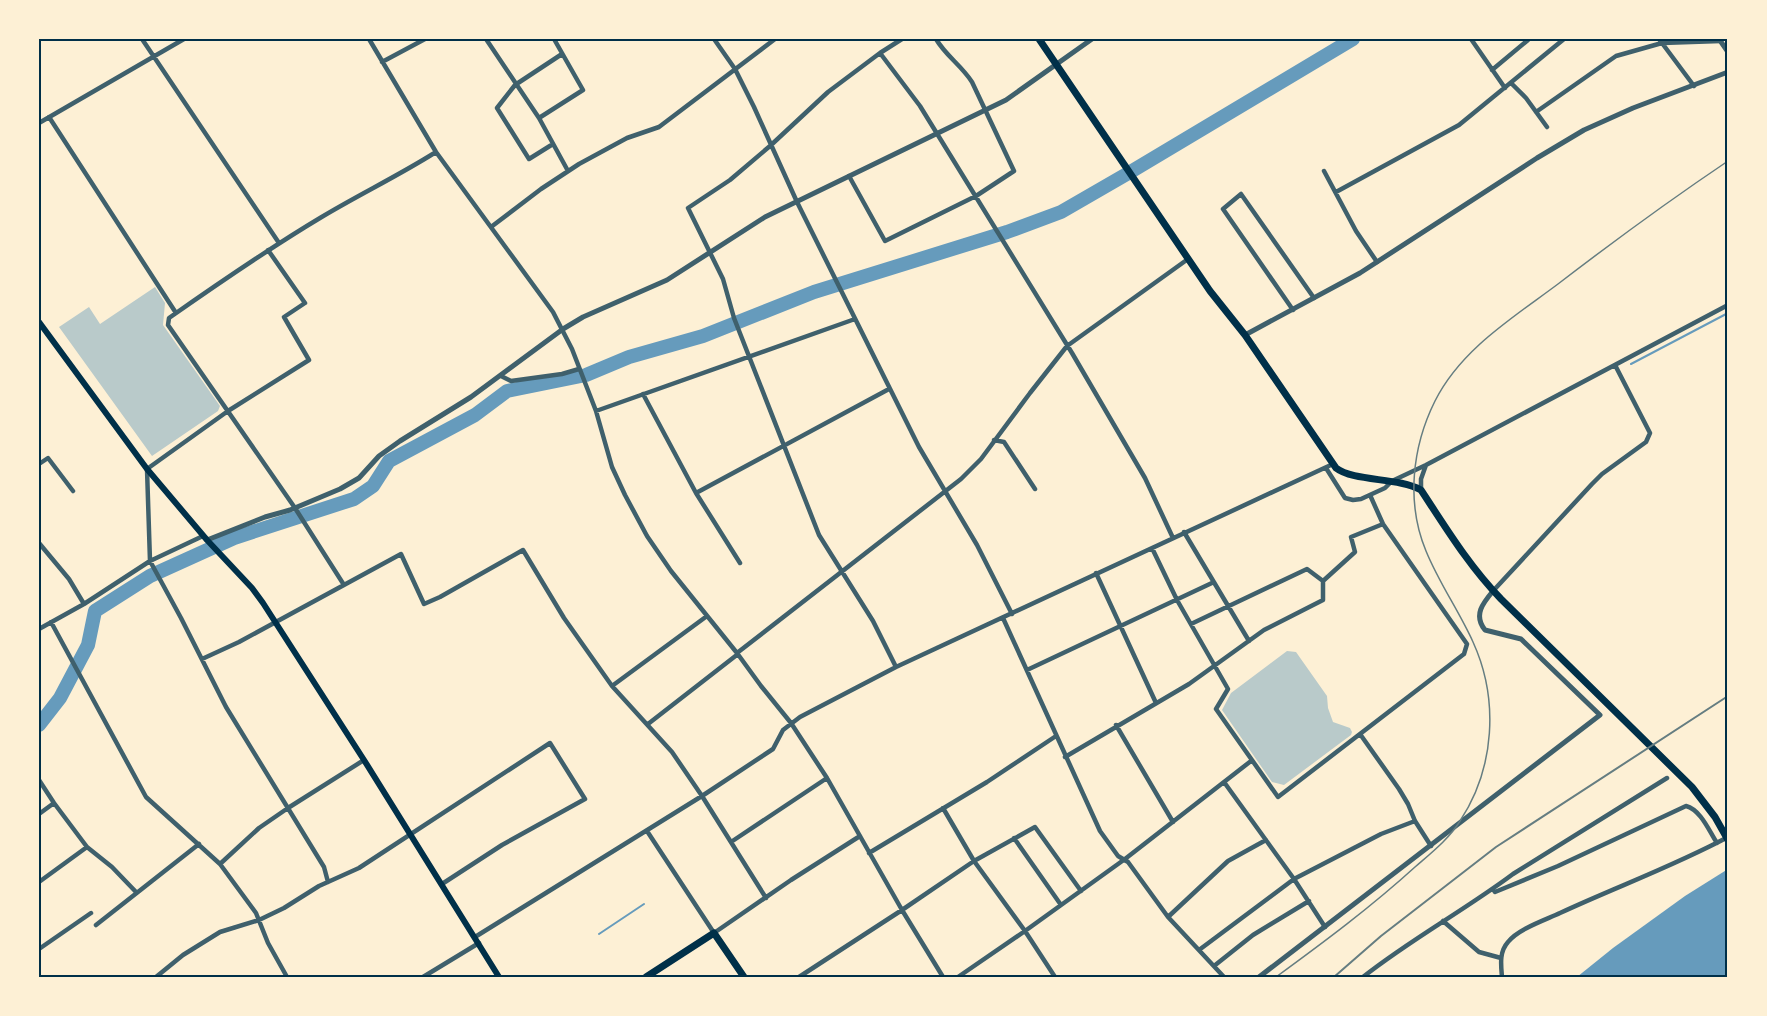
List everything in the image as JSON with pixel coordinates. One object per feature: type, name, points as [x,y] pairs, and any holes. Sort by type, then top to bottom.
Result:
[{"type":"main road","points":[[1039,39],[1188,259],[1245,335],[1330,466],[1346,473],[1392,481],[1421,490],[1451,537],[1493,591],[1692,787],[1728,838]]},
{"type":"main road","points":[[39,322],[147,469],[206,539],[252,588],[411,834],[499,977]]},
{"type":"main road","points":[[646,977],[657,974],[714,933],[744,977]]},
{"type":"street","points":[[142,39],[279,243]]},
{"type":"street","points":[[39,123],[184,39]]},
{"type":"street","points":[[369,39],[436,152],[563,329],[596,411],[612,467],[630,505],[659,554],[791,723],[827,778],[943,977]]},
{"type":"street","points":[[382,62],[425,39]]},
{"type":"street","points":[[486,39],[538,118],[568,171]]},
{"type":"street","points":[[538,118],[583,90],[554,39]]},
{"type":"street","points":[[714,39],[735,69],[797,202],[929,466],[977,545],[1012,614]]},
{"type":"street","points":[[491,227],[568,171],[627,138],[658,127],[775,39]]},
{"type":"street","points":[[896,667],[873,621],[819,535],[734,318],[723,279],[688,208],[730,180],[771,146],[828,92],[902,39]]},
{"type":"street","points":[[849,176],[885,241],[976,196],[1014,171],[964,71],[943,52],[936,39]]},
{"type":"street","points":[[39,629],[84,604],[150,561],[265,517],[295,508],[340,489],[359,478],[379,456],[400,441],[471,397],[563,329],[583,317],[667,280],[765,217],[1006,100],[1092,39]]},
{"type":"street","points":[[1471,39],[1505,88]]},
{"type":"street","points":[[1336,192],[1459,125],[1564,39]]},
{"type":"street","points":[[1492,70],[1528,40]]},
{"type":"street","points":[[1536,112],[1616,56],[1660,41],[1720,40],[1728,52]]},
{"type":"street","points":[[1660,41],[1694,86]]},
{"type":"street","points":[[880,53],[910,92],[1067,346],[1144,478],[1173,538]]},
{"type":"street","points":[[553,144],[529,159],[497,108],[515,85],[562,54]]},
{"type":"street","points":[[1245,335],[1350,280],[1584,130],[1633,108],[1728,72]]},
{"type":"street","points":[[1511,83],[1547,127]]},
{"type":"street","points":[[49,117],[176,313]]},
{"type":"street","points":[[344,585],[295,508],[168,325],[169,318],[322,216],[436,152]]},
{"type":"street","points":[[1324,171],[1360,237],[1377,262]]},
{"type":"street","points":[[1293,310],[1223,209],[1241,194],[1314,298]]},
{"type":"street","points":[[268,250],[304,303],[284,317],[309,360],[228,411],[147,469],[150,561],[226,707],[324,867],[328,882]]},
{"type":"street","points":[[648,724],[961,479],[981,459],[1067,346],[1188,259]]},
{"type":"street","points":[[423,977],[773,749],[783,729],[837,697],[1096,573],[1330,466],[1345,498],[1361,499],[1728,305]]},
{"type":"street","points":[[596,411],[855,319]]},
{"type":"street","points":[[1259,977],[1600,715],[1521,639],[1485,630],[1479,616],[1482,605],[1493,591],[1592,484],[1649,438],[1650,433],[1615,365]]},
{"type":"street","points":[[501,376],[511,381],[579,369]]},
{"type":"street","points":[[696,494],[890,389]]},
{"type":"street","points":[[643,394],[696,494],[740,563]]},
{"type":"street","points":[[994,440],[1004,442],[1035,489]]},
{"type":"street","points":[[39,464],[48,458],[73,491]]},
{"type":"street","points":[[1421,490],[1421,479],[1426,465]]},
{"type":"street","points":[[1152,548],[1214,667],[1228,689],[1216,709],[1278,797],[1464,654],[1467,644],[1383,524],[1370,495]]},
{"type":"street","points":[[1065,757],[1189,684],[1263,630],[1323,600],[1323,581],[1355,552],[1351,537],[1383,524]]},
{"type":"street","points":[[1184,532],[1248,641]]},
{"type":"street","points":[[39,543],[69,579],[84,604]]},
{"type":"street","points":[[202,658],[239,642],[401,554],[424,604],[523,550],[564,618],[612,686],[672,752],[766,898]]},
{"type":"street","points":[[1191,624],[1307,569],[1323,581]]},
{"type":"street","points":[[1096,573],[1156,702]]},
{"type":"street","points":[[1027,670],[1214,582]]},
{"type":"street","points":[[612,686],[707,616]]},
{"type":"street","points":[[1004,618],[1100,831],[1118,856],[1125,859],[1168,917],[1224,977]]},
{"type":"street","points":[[51,622],[146,797],[220,864],[259,920],[268,943],[287,977]]},
{"type":"street","points":[[1116,725],[1173,822]]},
{"type":"street","points":[[1360,734],[1399,789],[1431,846]]},
{"type":"street","points":[[869,853],[987,782],[1056,736]]},
{"type":"street","points":[[156,977],[183,955],[220,932],[259,920],[328,882],[359,868],[550,743],[585,799],[502,845],[442,884]]},
{"type":"street","points":[[220,864],[251,834],[364,760]]},
{"type":"street","points":[[958,977],[1125,859],[1251,761]]},
{"type":"street","points":[[731,842],[827,778]]},
{"type":"street","points":[[1363,977],[1513,874],[1667,778]]},
{"type":"street","points":[[39,780],[87,847],[112,867],[136,892]]},
{"type":"street","points":[[1224,782],[1294,879],[1325,928]]},
{"type":"street","points":[[1611,812],[1614,802]]},
{"type":"street","points":[[39,814],[54,803]]},
{"type":"street","points":[[1493,889],[1495,892],[1546,872],[1686,806],[1696,811],[1717,843]]},
{"type":"street","points":[[943,808],[974,861],[1055,977]]},
{"type":"street","points":[[1199,950],[1294,879],[1381,834],[1415,821]]},
{"type":"street","points":[[799,977],[974,861],[1035,827],[1081,891]]},
{"type":"street","points":[[647,831],[714,933],[860,836]]},
{"type":"street","points":[[1014,838],[1061,905]]},
{"type":"street","points":[[1502,977],[1503,949],[1508,940],[1521,932],[1728,838]]},
{"type":"street","points":[[1168,917],[1228,861],[1266,840]]},
{"type":"street","points":[[96,925],[199,843]]},
{"type":"street","points":[[39,882],[87,847]]},
{"type":"street","points":[[1214,966],[1253,935],[1308,901]]},
{"type":"street","points":[[39,949],[91,913]]},
{"type":"street","points":[[1443,921],[1479,952],[1501,958]]},
{"type":"shaded area","points":[[155,287],[165,303],[163,325],[220,406],[218,411],[152,456],[59,327],[89,307],[100,324]]},
{"type":"shaded area","points":[[1287,651],[1296,652],[1327,696],[1333,722],[1350,728],[1352,732],[1284,785],[1272,782],[1222,710],[1231,693]]},
{"type":"water","points":[[1728,869],[1728,977],[1577,977],[1685,896]]},
{"type":"waterway","points":[[39,725],[60,698],[88,645],[95,611],[150,576],[234,538],[354,499],[373,486],[389,461],[475,415],[507,391],[586,375],[629,357],[703,336],[814,292],[1007,232],[1061,212],[1353,39]]},
{"type":"waterway","points":[[1631,364],[1728,313]]},
{"type":"waterway","points":[[599,934],[644,904]]},
{"type":"tram line","points":[[1276,977],[1364,910],[1439,846],[1460,821],[1472,800],[1480,779],[1489,733],[1490,710],[1487,687],[1473,642],[1426,551],[1416,514],[1414,475],[1417,456],[1421,437],[1435,401],[1459,365],[1490,335],[1621,236],[1728,161]]},
{"type":"railway","points":[[1334,977],[1381,936],[1496,847],[1728,696]]}]
